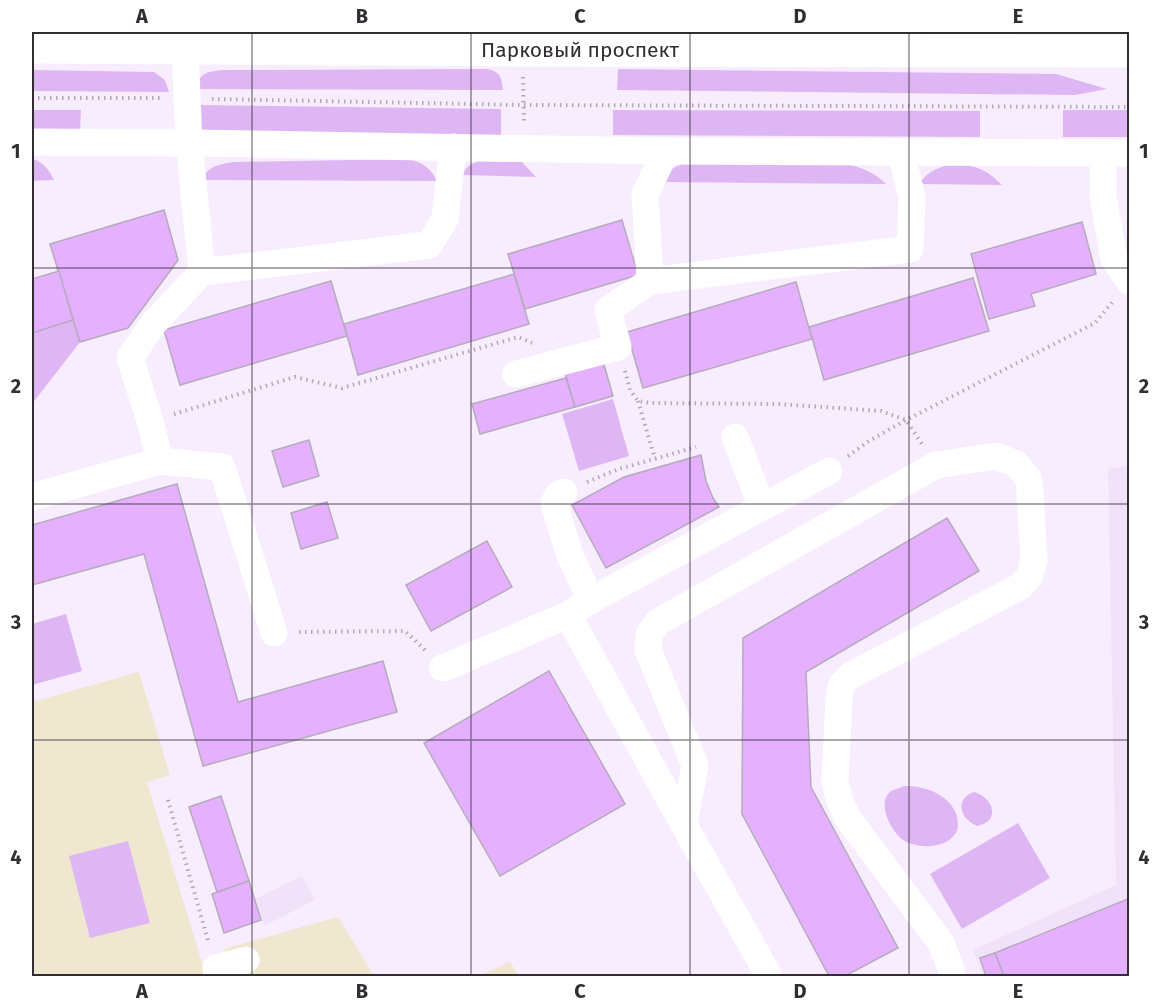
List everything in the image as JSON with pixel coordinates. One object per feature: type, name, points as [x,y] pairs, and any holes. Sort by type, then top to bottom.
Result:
[{"type":"main road","name":"Парковый проспект","points":[[32,47],[1130,51]]},
{"type":"street","points":[[185,47],[189,144],[202,272]]},
{"type":"street","points":[[32,142],[666,151],[1116,153],[1103,196],[1114,260],[1123,290]]},
{"type":"street","points":[[160,461],[130,358],[153,324],[202,272],[429,245],[445,219],[453,147]]},
{"type":"street","points":[[650,280],[645,194],[666,151]]},
{"type":"street","points":[[516,374],[618,347],[608,310],[650,280],[910,249],[912,197],[901,152]]},
{"type":"street","points":[[735,437],[762,507]]},
{"type":"street","points":[[684,825],[695,765],[648,650],[649,635],[658,622],[936,465],[996,456],[1016,464],[1029,479],[1034,560],[1030,575],[1021,586],[850,676],[841,686],[835,782],[839,799],[848,817],[941,943],[952,976]]},
{"type":"street","points":[[32,496],[160,461],[222,467],[274,633]]},
{"type":"street","points":[[443,668],[568,615],[591,600],[829,471]]},
{"type":"street","points":[[564,492],[558,495],[554,503],[570,556],[591,600]]},
{"type":"street","points":[[568,615],[769,976]]},
{"type":"street","points":[[217,972],[246,960]]},
{"type":"path","points":[[522,50],[525,149]]},
{"type":"path","points":[[32,98],[188,98],[524,105],[1130,107]]},
{"type":"path","points":[[829,471],[869,441],[906,420],[1095,324],[1123,290]]},
{"type":"path","points":[[150,421],[295,377],[342,388],[518,337],[572,359]]},
{"type":"path","points":[[618,347],[630,390],[638,401],[655,459]]},
{"type":"path","points":[[638,401],[779,404],[880,411],[906,420]]},
{"type":"path","points":[[564,492],[619,470],[696,447]]},
{"type":"path","points":[[274,633],[405,631],[443,668]]},
{"type":"path","points":[[168,800],[217,972]]},
{"type":"shaded area","points":[[487,69],[495,71],[500,76],[503,90],[195,89],[202,76],[212,71],[223,70]]},
{"type":"shaded area","points":[[618,69],[1056,74],[1107,89],[1075,95],[617,90]]},
{"type":"shaded area","points":[[32,70],[154,72],[165,80],[169,92],[32,91]]},
{"type":"shaded area","points":[[198,105],[501,109],[501,135],[198,132]]},
{"type":"shaded area","points":[[32,110],[81,110],[80,133],[32,133]]},
{"type":"shaded area","points":[[613,110],[980,111],[980,137],[613,135]]},
{"type":"shaded area","points":[[1063,110],[1129,110],[1129,137],[1063,137]]},
{"type":"shaded area","points":[[32,159],[46,167],[54,180],[32,181]]},
{"type":"shaded area","points":[[407,159],[425,166],[437,181],[202,180],[211,169],[234,162]]},
{"type":"shaded area","points":[[481,161],[522,162],[536,177],[463,175],[469,165]]},
{"type":"shaded area","points":[[956,163],[981,170],[1002,185],[919,184],[930,172]]},
{"type":"shaded area","points":[[682,164],[845,164],[867,171],[886,184],[661,182],[667,171]]},
{"type":"shaded area","points":[[73,320],[80,342],[32,404],[32,333]]},
{"type":"shaded area","points":[[613,399],[629,456],[579,471],[562,414]]},
{"type":"shaded area","points":[[1129,467],[1129,976],[983,976],[973,950],[1116,885],[1108,468]]},
{"type":"shaded area","points":[[66,614],[82,671],[32,685],[32,624]]},
{"type":"shaded area","points":[[139,672],[170,775],[147,782],[206,976],[32,976],[32,702]]},
{"type":"shaded area","points":[[904,786],[922,788],[940,795],[953,808],[957,816],[958,829],[949,840],[939,845],[929,846],[912,844],[898,836],[887,817],[885,802],[891,791]]},
{"type":"shaded area","points":[[974,792],[989,802],[992,810],[990,819],[977,826],[967,819],[962,809],[964,799]]},
{"type":"shaded area","points":[[1018,823],[1050,878],[962,929],[930,874]]},
{"type":"shaded area","points":[[128,841],[150,923],[90,938],[69,856]]},
{"type":"shaded area","points":[[302,876],[315,900],[266,925],[261,920],[255,899]]},
{"type":"shaded area","points":[[338,917],[374,976],[233,976],[224,949]]},
{"type":"shaded area","points":[[510,962],[519,976],[479,976]]},
{"type":"building","points":[[164,210],[178,260],[128,328],[80,342],[50,244]]},
{"type":"building","points":[[622,220],[638,275],[525,309],[508,254]]},
{"type":"building","points":[[1082,222],[1096,274],[1031,294],[1035,306],[989,319],[971,254]]},
{"type":"building","points":[[59,271],[73,320],[32,333],[32,279]]},
{"type":"building","points":[[514,274],[529,324],[358,375],[344,324]]},
{"type":"building","points":[[973,278],[989,331],[824,380],[809,327]]},
{"type":"building","points":[[331,281],[347,336],[180,385],[164,330]]},
{"type":"building","points":[[796,282],[812,339],[643,388],[627,332]]},
{"type":"building","points":[[602,358],[613,396],[575,407],[564,370]]},
{"type":"building","points":[[566,378],[575,407],[480,434],[472,404]]},
{"type":"building","points":[[309,440],[319,476],[283,487],[272,451]]},
{"type":"building","points":[[701,455],[706,481],[719,507],[606,568],[572,505],[624,477]]},
{"type":"building","points":[[177,484],[238,702],[383,661],[397,712],[203,766],[144,554],[32,585],[32,525]]},
{"type":"building","points":[[327,502],[338,538],[301,549],[291,513]]},
{"type":"building","points":[[947,518],[979,571],[806,672],[811,787],[898,948],[845,976],[829,976],[742,814],[743,638]]},
{"type":"building","points":[[487,541],[512,587],[431,631],[406,585]]},
{"type":"building","points":[[549,671],[625,804],[500,876],[424,743]]},
{"type":"building","points":[[221,796],[249,881],[217,892],[189,807]]},
{"type":"building","points":[[249,881],[261,920],[224,933],[212,894]]},
{"type":"building","points":[[1130,898],[1130,976],[1004,976],[995,953]]},
{"type":"building","points":[[995,953],[1004,976],[986,976],[980,958]]}]
